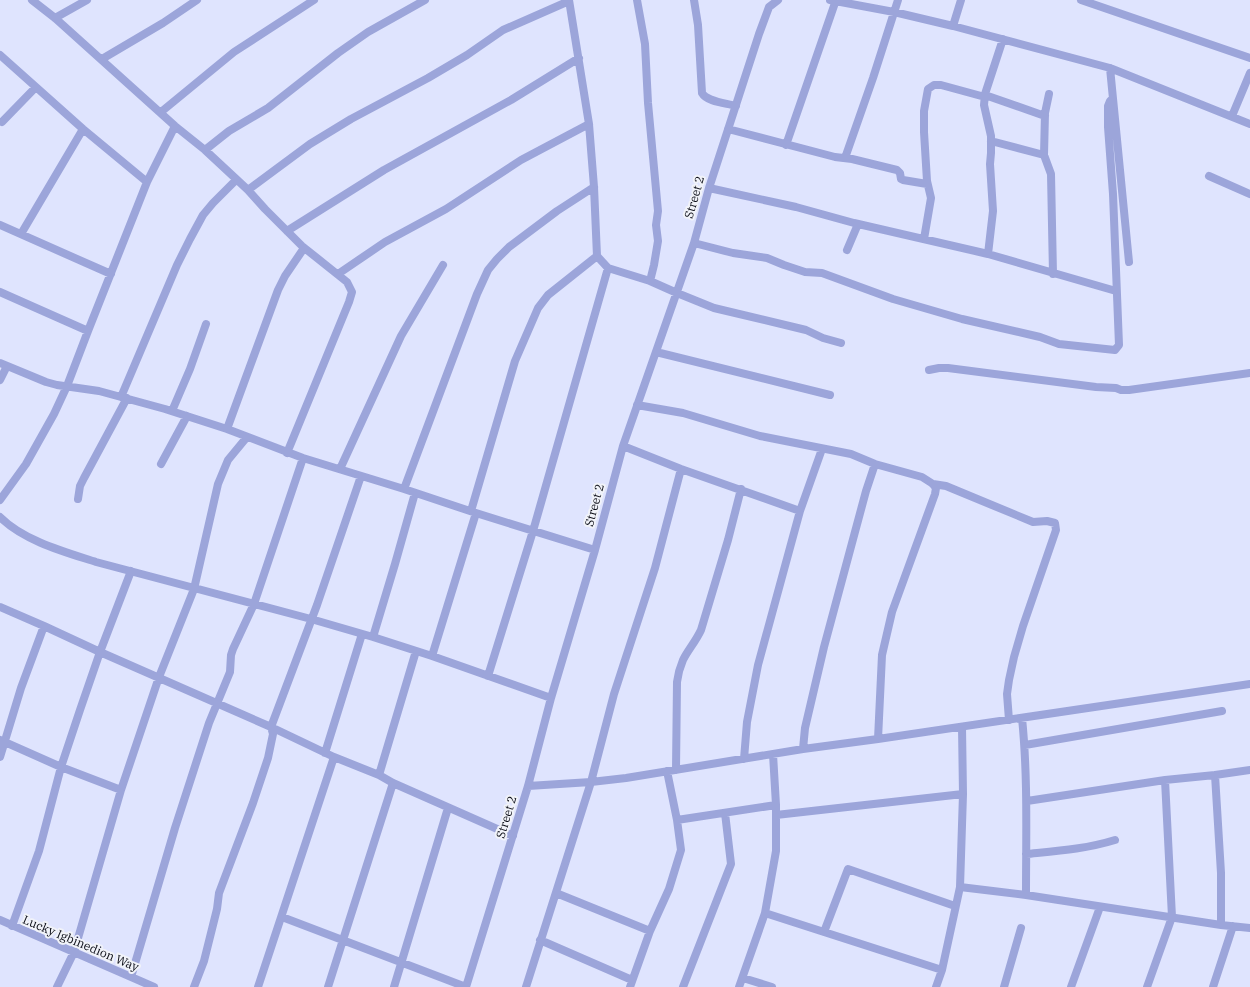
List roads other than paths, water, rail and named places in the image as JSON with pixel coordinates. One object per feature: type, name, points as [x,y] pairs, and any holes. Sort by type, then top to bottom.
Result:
[{"type":"street","points":[[32,0],[102,59],[175,126],[205,150],[248,190],[304,248],[338,274],[351,287],[352,295],[287,452]]},
{"type":"street","points":[[55,18],[87,0]]},
{"type":"street","points":[[102,59],[163,23],[197,0]]},
{"type":"street","points":[[161,112],[234,52],[314,0]]},
{"type":"street","points":[[205,150],[229,131],[268,108],[338,52],[368,32],[425,0]]},
{"type":"street","points":[[248,190],[310,144],[351,119],[428,78],[467,55],[503,30],[569,0],[588,124],[594,187],[597,256],[608,268],[650,281],[714,308],[806,330],[824,338],[841,343]]},
{"type":"street","points":[[637,0],[645,44],[648,103],[658,211],[656,225],[658,241],[650,281]]},
{"type":"street","points":[[694,0],[698,24],[702,92],[708,99],[736,106]]},
{"type":"street","name":"Street 2","points":[[466,987],[528,786],[551,698],[595,550],[623,446],[694,243],[709,188],[759,34],[769,7],[778,0]]},
{"type":"street","points":[[786,145],[834,0],[953,26],[1110,68],[1250,124]]},
{"type":"street","points":[[845,158],[898,0]]},
{"type":"street","points":[[953,26],[962,0]]},
{"type":"street","points":[[1081,0],[1250,58]]},
{"type":"street","points":[[988,254],[993,211],[990,164],[990,127],[984,110],[985,96],[1003,39]]},
{"type":"street","points":[[0,55],[83,129],[147,182]]},
{"type":"street","points":[[287,231],[384,170],[511,100],[579,58]]},
{"type":"street","points":[[1110,68],[1129,262]]},
{"type":"street","points":[[1232,116],[1250,72]]},
{"type":"street","points":[[924,239],[931,198],[927,184],[924,132],[924,111],[928,89],[934,85],[941,85],[985,96],[1045,116]]},
{"type":"street","points":[[2,122],[36,87]]},
{"type":"street","points":[[1049,94],[1045,116],[1044,155],[1051,174],[1053,274]]},
{"type":"street","points":[[694,243],[733,253],[767,258],[805,272],[822,273],[893,299],[962,319],[1040,337],[1059,344],[1113,350],[1119,345],[1113,194],[1108,126],[1108,106],[1112,100]]},
{"type":"street","points":[[338,274],[385,242],[446,209],[521,160],[588,124]]},
{"type":"street","points":[[0,500],[16,480],[36,448],[67,386],[147,182],[175,126]]},
{"type":"street","points":[[21,234],[83,129]]},
{"type":"street","points":[[728,129],[786,145],[897,170],[900,173],[901,179],[903,180],[927,184]]},
{"type":"street","points":[[991,141],[1044,155]]},
{"type":"street","points":[[1209,176],[1250,194]]},
{"type":"street","points":[[78,499],[80,486],[124,398],[177,265],[203,215],[236,180]]},
{"type":"street","points":[[404,489],[474,299],[488,270],[509,247],[557,211],[594,187]]},
{"type":"street","points":[[709,188],[796,207],[858,224],[988,254],[1116,291]]},
{"type":"street","points":[[847,250],[858,224]]},
{"type":"street","points":[[0,225],[111,274]]},
{"type":"street","points":[[227,429],[278,290],[285,276],[304,248]]},
{"type":"street","points":[[432,656],[474,512],[515,361],[541,302],[597,256]]},
{"type":"street","points":[[340,469],[401,336],[443,265]]},
{"type":"street","points":[[488,676],[533,531],[608,268]]},
{"type":"street","points":[[0,292],[88,331]]},
{"type":"street","points":[[172,411],[190,369],[206,324]]},
{"type":"street","points":[[656,352],[830,395]]},
{"type":"street","points":[[0,380],[4,364],[46,382],[99,391],[172,411],[227,429],[303,458],[595,550]]},
{"type":"street","points":[[929,370],[948,368],[1096,387],[1116,388],[1121,390],[1250,373]]},
{"type":"street","points":[[637,405],[683,413],[760,436],[822,449],[839,450],[875,464],[922,477],[933,484],[946,486],[1033,522],[1047,521],[1055,523],[1056,530],[1023,626],[1009,680],[1007,694],[1009,720]]},
{"type":"street","points":[[161,464],[187,416]]},
{"type":"street","points":[[57,987],[74,952],[121,790],[159,677],[194,589],[218,484],[228,460],[247,437]]},
{"type":"street","points":[[623,446],[681,469],[800,511]]},
{"type":"street","points":[[744,759],[748,722],[758,665],[800,511],[822,449]]},
{"type":"street","points":[[131,977],[175,828],[217,703],[230,672],[231,655],[254,604],[303,458]]},
{"type":"street","points":[[803,749],[806,728],[824,647],[866,491],[875,464]]},
{"type":"street","points":[[526,987],[591,782],[614,694],[660,554],[681,469]]},
{"type":"street","points":[[194,987],[204,961],[217,909],[219,893],[251,810],[270,753],[273,734],[271,727],[311,619],[361,476]]},
{"type":"street","points":[[878,739],[882,655],[892,612],[935,494],[936,488],[933,484]]},
{"type":"street","points":[[676,770],[677,682],[679,670],[683,660],[698,637],[703,626],[741,489]]},
{"type":"street","points":[[373,637],[415,493]]},
{"type":"street","points":[[0,517],[24,535],[62,551],[96,562],[373,637],[551,698]]},
{"type":"street","points":[[12,926],[39,851],[61,766],[100,652],[131,571]]},
{"type":"street","points":[[0,608],[159,677],[334,757],[379,775],[393,783],[513,836]]},
{"type":"street","points":[[0,757],[2,741],[44,626]]},
{"type":"street","points":[[326,753],[362,634]]},
{"type":"street","points":[[379,775],[416,651]]},
{"type":"street","points":[[528,786],[626,778],[803,749],[1250,684]]},
{"type":"street","points":[[1025,745],[1222,711]]},
{"type":"street","points":[[1022,718],[1025,745],[1026,895]]},
{"type":"street","points":[[936,987],[942,970],[960,886],[963,794],[962,727]]},
{"type":"street","points":[[2,741],[121,790]]},
{"type":"street","points":[[740,987],[765,913],[776,852],[776,805],[773,754]]},
{"type":"street","points":[[258,987],[334,757]]},
{"type":"street","points":[[1026,800],[1165,780],[1250,770]]},
{"type":"street","points":[[540,940],[631,984],[650,930],[669,890],[681,850],[677,820],[667,771]]},
{"type":"street","points":[[1216,775],[1221,873],[1220,925]]},
{"type":"street","points":[[1148,987],[1172,917],[1165,780]]},
{"type":"street","points":[[328,987],[393,783]]},
{"type":"street","points":[[776,815],[963,794]]},
{"type":"street","points":[[677,820],[776,805]]},
{"type":"street","points":[[394,987],[448,808]]},
{"type":"street","points":[[683,987],[731,864],[725,813]]},
{"type":"street","points":[[1026,854],[1096,846],[1115,840]]},
{"type":"street","points":[[824,932],[848,869],[955,906]]},
{"type":"street","points":[[960,886],[1220,925],[1250,928]]},
{"type":"street","points":[[556,893],[650,930]]},
{"type":"street","points":[[1072,987],[1100,907]]},
{"type":"street","points":[[765,913],[942,970]]},
{"type":"street","points":[[282,917],[466,987]]},
{"type":"street","name":"Lucky Igbinedion Way","points":[[0,920],[154,987]]},
{"type":"street","points":[[1213,987],[1233,926]]},
{"type":"street","points":[[1004,987],[1021,928]]},
{"type":"street","points":[[743,978],[772,987]]}]
